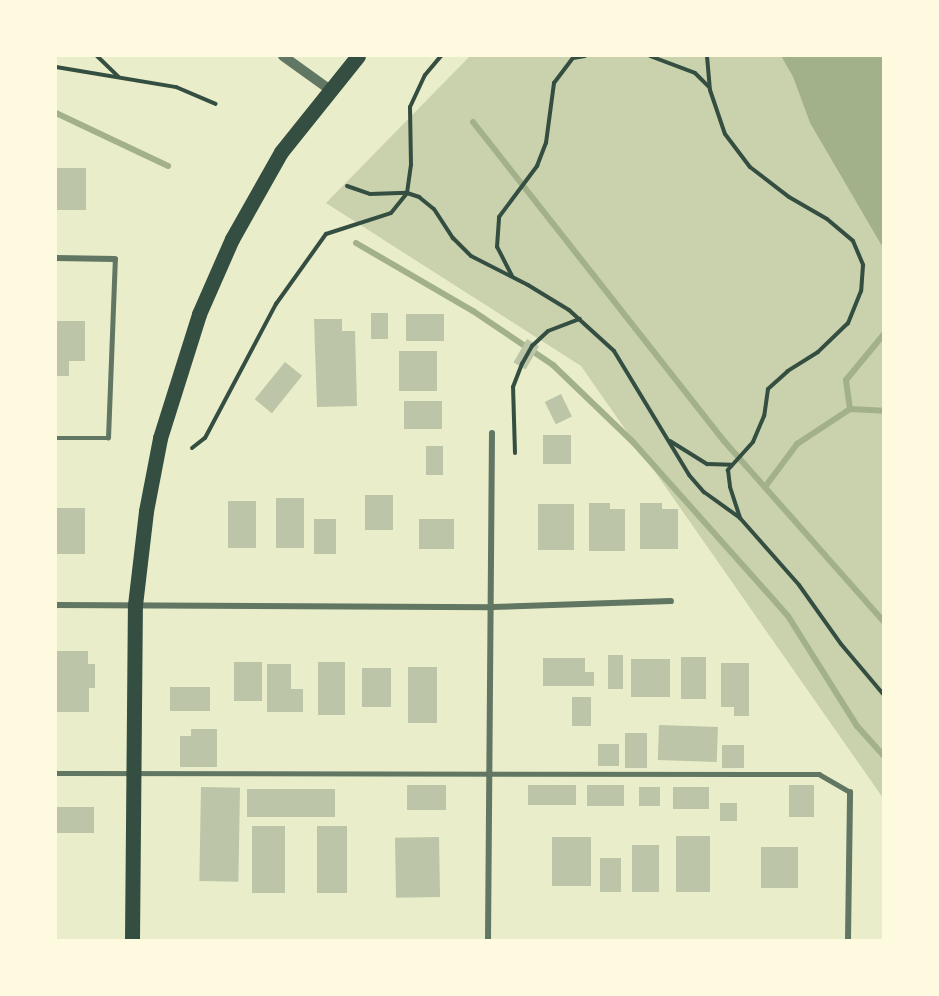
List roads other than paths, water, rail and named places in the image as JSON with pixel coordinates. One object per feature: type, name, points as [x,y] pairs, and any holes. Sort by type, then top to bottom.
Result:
[{"type":"main road","points":[[132,940],[135,605],[146,511],[160,438],[209,289],[232,239],[281,152],[329,89],[358,56]]},
{"type":"street","points":[[283,56],[329,89]]},
{"type":"street","points":[[56,258],[115,259]]},
{"type":"street","points":[[488,940],[493,607],[492,433]]},
{"type":"street","points":[[56,605],[493,607],[671,601]]},
{"type":"street","points":[[848,940],[850,792]]},
{"type":"lane","points":[[56,438],[108,438],[115,259]]},
{"type":"lane","points":[[56,773],[819,774],[850,792]]},
{"type":"waterway","points":[[56,113],[168,166]]},
{"type":"waterway","points":[[473,122],[724,441],[884,622]]},
{"type":"waterway","points":[[356,243],[473,311],[553,365],[633,442],[788,616],[857,726],[884,756]]},
{"type":"waterway","points":[[850,409],[846,380],[884,334]]},
{"type":"waterway","points":[[765,487],[797,444],[850,409],[884,411]]}]
